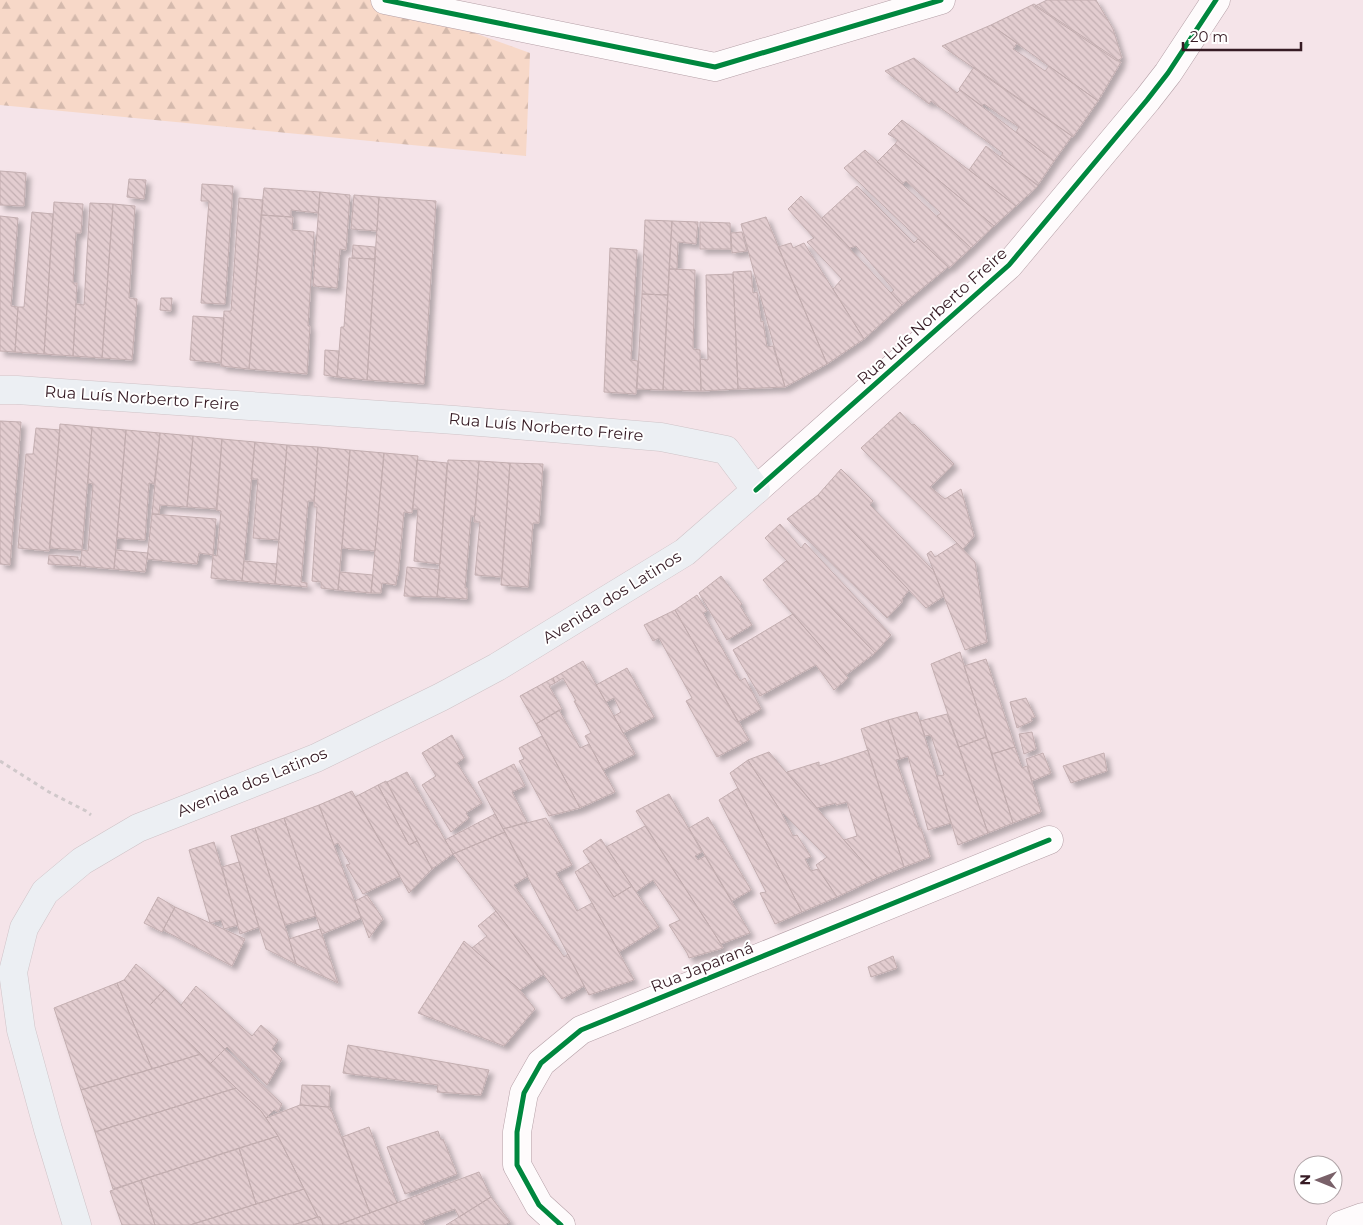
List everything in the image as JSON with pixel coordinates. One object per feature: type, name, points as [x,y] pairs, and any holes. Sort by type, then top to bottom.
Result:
[{"type":"main road","name":"Rua Luís Norberto Freire","points":[[0,390],[455,420],[661,437],[726,450],[756,490]]},
{"type":"main road","name":"Avenida dos Latinos","points":[[77,1225],[20,1030],[13,972],[24,928],[45,892],[82,860],[138,828],[316,758],[441,697],[497,667],[685,552],[756,490]]},
{"type":"street","points":[[385,0],[715,68],[941,0]]},
{"type":"street","name":"Rua Luís Norberto Freire","points":[[756,490],[1009,265],[1147,100],[1168,73],[1216,0]]},
{"type":"street","name":"Rua Japaraná","points":[[560,1225],[539,1205],[517,1165],[517,1132],[524,1093],[541,1063],[581,1030],[1049,840]]},
{"type":"street","points":[[1341,1225],[1363,1218]]},
{"type":"path","points":[[0,761],[50,792],[86,811],[121,838]]},
{"type":"green space","points":[[0,0],[383,0],[530,53],[526,156],[0,105]]},
{"type":"building","points":[[1047,0],[1096,0],[1113,29],[1122,58],[1117,61],[1035,6]]},
{"type":"building","points":[[1034,4],[1121,62],[1098,101],[991,25]]},
{"type":"building","points":[[991,25],[1017,43],[1013,49],[1045,71],[1049,66],[1098,101],[1073,137],[942,46]]},
{"type":"building","points":[[914,58],[957,93],[960,90],[1054,161],[1038,185],[1000,157],[1003,153],[931,101],[929,104],[885,71]]},
{"type":"building","points":[[974,67],[1072,136],[1054,161],[1016,132],[1019,127],[984,104],[982,106],[959,89]]},
{"type":"building","points":[[902,120],[1016,206],[994,226],[895,144],[898,140],[888,134]]},
{"type":"building","points":[[895,144],[994,226],[971,248],[937,216],[941,213],[906,181],[902,184],[877,162]]},
{"type":"building","points":[[986,146],[1038,186],[1016,206],[969,170]]},
{"type":"building","points":[[865,150],[971,248],[949,268],[844,168]]},
{"type":"building","points":[[0,171],[26,173],[24,206],[0,205]]},
{"type":"building","points":[[129,179],[146,180],[144,199],[127,197]]},
{"type":"building","points":[[202,184],[233,186],[225,304],[201,303],[209,201],[201,201]]},
{"type":"building","points":[[857,186],[914,243],[918,239],[948,267],[902,305],[891,293],[894,290],[856,246],[850,248],[822,218]]},
{"type":"building","points":[[264,188],[320,192],[318,213],[291,210],[291,217],[261,215]]},
{"type":"building","points":[[320,192],[350,195],[346,250],[340,249],[337,288],[313,286]]},
{"type":"building","points":[[354,195],[379,197],[377,231],[351,229]]},
{"type":"building","points":[[801,196],[902,305],[864,339],[833,289],[842,279],[807,242],[814,238],[788,209]]},
{"type":"building","points":[[379,197],[436,201],[424,384],[367,380]]},
{"type":"building","points":[[239,198],[263,200],[249,369],[221,366],[224,311],[231,311]]},
{"type":"building","points":[[54,202],[83,204],[81,233],[76,233],[73,283],[77,283],[73,356],[44,354]]},
{"type":"building","points":[[90,203],[113,204],[102,358],[73,356],[76,304],[84,305]]},
{"type":"building","points":[[113,204],[135,206],[129,298],[137,299],[132,360],[102,358]]},
{"type":"building","points":[[32,212],[53,214],[44,354],[15,352],[18,307],[24,307]]},
{"type":"building","points":[[261,215],[293,217],[292,230],[314,232],[307,374],[249,369]]},
{"type":"building","points":[[0,216],[18,218],[11,306],[18,307],[15,352],[0,351]]},
{"type":"building","points":[[766,217],[827,364],[785,387],[741,224]]},
{"type":"building","points":[[645,220],[672,221],[668,295],[642,294]]},
{"type":"building","points":[[672,221],[698,222],[696,244],[678,242],[677,269],[669,269]]},
{"type":"building","points":[[700,222],[730,223],[731,249],[700,249]]},
{"type":"building","points":[[742,232],[747,251],[732,253],[731,233]]},
{"type":"building","points":[[791,243],[793,248],[804,243],[864,339],[827,364],[778,247]]},
{"type":"building","points":[[353,245],[375,247],[375,259],[352,258]]},
{"type":"building","points":[[610,248],[637,250],[631,360],[638,361],[636,394],[604,392]]},
{"type":"building","points":[[349,258],[375,259],[367,380],[337,377],[341,327],[344,327]]},
{"type":"building","points":[[669,269],[695,270],[693,349],[700,350],[701,391],[663,390]]},
{"type":"building","points":[[751,271],[753,293],[757,292],[767,347],[773,346],[785,387],[738,389],[733,272]]},
{"type":"building","points":[[733,274],[738,389],[701,391],[700,359],[708,360],[706,275]]},
{"type":"building","points":[[642,294],[668,295],[663,390],[637,389]]},
{"type":"building","points":[[161,298],[172,298],[171,311],[160,310]]},
{"type":"building","points":[[193,316],[224,318],[221,363],[190,360]]},
{"type":"building","points":[[325,350],[339,351],[337,377],[324,375]]},
{"type":"building","points":[[900,412],[954,464],[930,487],[945,499],[961,489],[974,536],[963,549],[861,448]]},
{"type":"building","points":[[0,421],[21,422],[10,565],[0,564]]},
{"type":"building","points":[[60,424],[92,427],[82,550],[50,548]]},
{"type":"building","points":[[92,427],[126,430],[114,569],[80,566],[82,550],[88,551],[93,484],[88,483]]},
{"type":"building","points":[[36,428],[60,430],[49,551],[18,548],[26,454],[33,454]]},
{"type":"building","points":[[126,430],[160,433],[154,484],[149,483],[145,540],[117,538]]},
{"type":"building","points":[[160,433],[193,436],[187,507],[160,505],[159,514],[152,514]]},
{"type":"building","points":[[193,436],[222,439],[217,509],[187,507]]},
{"type":"building","points":[[222,439],[255,442],[242,581],[211,578],[213,555],[217,556],[221,511],[216,510]]},
{"type":"building","points":[[255,442],[287,445],[279,540],[253,538],[258,479],[251,479]]},
{"type":"building","points":[[287,445],[318,447],[314,501],[308,501],[301,582],[307,583],[307,587],[275,584]]},
{"type":"building","points":[[318,447],[350,450],[338,590],[321,588],[321,582],[312,581],[317,507],[314,507],[314,501]]},
{"type":"building","points":[[350,450],[384,453],[375,551],[342,548]]},
{"type":"building","points":[[384,453],[418,456],[412,513],[404,512],[396,585],[382,583],[381,593],[371,593]]},
{"type":"building","points":[[417,460],[447,463],[440,564],[414,561],[418,509],[413,509]]},
{"type":"building","points":[[448,460],[479,461],[475,516],[471,516],[465,588],[467,588],[467,599],[437,597]]},
{"type":"building","points":[[479,461],[510,463],[502,577],[475,575],[480,522],[474,522]]},
{"type":"building","points":[[510,463],[543,464],[539,523],[533,523],[528,587],[501,585]]},
{"type":"building","points":[[841,469],[873,501],[870,505],[933,569],[944,596],[926,608],[818,495]]},
{"type":"building","points":[[818,495],[909,590],[902,599],[902,602],[887,618],[787,519]]},
{"type":"building","points":[[152,514],[216,519],[213,555],[199,553],[197,564],[147,559]]},
{"type":"building","points":[[780,524],[801,548],[805,543],[891,635],[875,653],[765,538]]},
{"type":"building","points":[[957,543],[975,562],[987,642],[965,650],[927,554],[931,551],[935,557]]},
{"type":"building","points":[[116,550],[148,553],[145,572],[114,569]]},
{"type":"building","points":[[49,555],[78,557],[78,560],[81,560],[80,566],[48,564]]},
{"type":"building","points":[[244,561],[277,564],[275,584],[242,581]]},
{"type":"building","points":[[786,561],[875,653],[846,675],[763,580]]},
{"type":"building","points":[[407,567],[440,570],[437,597],[404,596]]},
{"type":"building","points":[[340,572],[373,575],[371,593],[338,590]]},
{"type":"building","points":[[721,576],[742,604],[740,606],[752,625],[727,640],[699,593]]},
{"type":"building","points":[[697,595],[707,611],[703,613],[740,681],[745,678],[761,709],[738,722],[675,610]]},
{"type":"building","points":[[675,610],[749,740],[717,757],[686,701],[692,698],[659,638],[653,641],[644,625]]},
{"type":"building","points":[[793,614],[848,678],[834,690],[816,665],[760,696],[733,650]]},
{"type":"building","points":[[960,652],[986,737],[959,747],[931,664]]},
{"type":"building","points":[[986,659],[1015,747],[992,754],[964,666]]},
{"type":"building","points":[[583,661],[635,754],[603,770],[585,736],[591,733],[574,701],[576,701],[563,678],[555,683],[553,678]]},
{"type":"building","points":[[627,668],[654,717],[623,733],[614,716],[621,712],[614,698],[606,702],[596,685]]},
{"type":"building","points":[[553,678],[555,683],[549,686],[562,709],[536,724],[520,696]]},
{"type":"building","points":[[1026,698],[1035,717],[1031,718],[1032,721],[1017,728],[1010,702]]},
{"type":"building","points":[[559,710],[580,748],[589,744],[615,792],[580,808],[536,724]]},
{"type":"building","points":[[917,712],[951,823],[928,830],[908,756],[900,759],[888,720]]},
{"type":"building","points":[[947,714],[988,833],[958,845],[937,776],[944,775],[931,735],[925,736],[920,721]]},
{"type":"building","points":[[888,720],[900,759],[896,760],[930,857],[904,867],[861,729]]},
{"type":"building","points":[[1032,732],[1036,749],[1024,754],[1019,734]]},
{"type":"building","points":[[452,735],[464,758],[457,763],[482,803],[466,813],[469,818],[451,832],[422,785],[436,776],[422,753]]},
{"type":"building","points":[[542,736],[580,808],[549,816],[519,761],[524,759],[519,748]]},
{"type":"building","points":[[986,737],[1013,823],[988,833],[959,747]]},
{"type":"building","points":[[1015,747],[1022,768],[1027,766],[1041,812],[1013,823],[992,754]]},
{"type":"building","points":[[868,750],[904,867],[877,878],[844,840],[857,836],[847,802],[817,808],[787,772],[819,762],[819,766]]},
{"type":"building","points":[[769,752],[877,878],[837,897],[816,865],[827,857],[780,810],[748,760]]},
{"type":"building","points":[[1043,753],[1051,773],[1032,781],[1026,759]]},
{"type":"building","points":[[1104,753],[1107,771],[1071,783],[1063,766]]},
{"type":"building","points":[[748,760],[780,810],[793,836],[797,835],[811,857],[805,859],[811,871],[818,869],[837,897],[802,912],[730,773]]},
{"type":"building","points":[[514,764],[525,786],[512,792],[527,822],[503,829],[478,782]]},
{"type":"building","points":[[407,772],[453,854],[432,869],[387,782]]},
{"type":"building","points":[[386,781],[417,841],[409,845],[378,785]]},
{"type":"building","points":[[378,785],[409,845],[417,841],[432,869],[409,893],[355,797]]},
{"type":"building","points":[[738,788],[802,912],[775,924],[760,893],[766,892],[719,800]]},
{"type":"building","points":[[352,791],[400,876],[363,894],[346,865],[350,864],[338,843],[334,845],[319,805]]},
{"type":"building","points":[[669,794],[702,852],[695,856],[698,860],[705,856],[750,933],[721,944],[636,811]]},
{"type":"building","points":[[319,805],[361,918],[322,934],[284,818]]},
{"type":"building","points":[[495,814],[505,832],[453,854],[445,840]]},
{"type":"building","points":[[708,817],[751,890],[732,901],[689,828]]},
{"type":"building","points":[[284,818],[316,916],[285,925],[255,828]]},
{"type":"building","points":[[546,818],[572,865],[556,873],[577,911],[592,903],[634,980],[589,995],[503,829]]},
{"type":"building","points":[[645,826],[723,948],[689,958],[669,925],[680,920],[653,880],[636,892],[606,847]]},
{"type":"building","points":[[255,828],[296,964],[266,949],[231,836]]},
{"type":"building","points":[[505,832],[528,876],[514,885],[564,957],[568,954],[584,986],[562,999],[453,854]]},
{"type":"building","points":[[601,839],[632,886],[614,897],[583,851]]},
{"type":"building","points":[[214,842],[238,925],[224,929],[221,920],[210,923],[189,850]]},
{"type":"building","points":[[239,862],[259,927],[240,934],[222,867]]},
{"type":"building","points":[[591,862],[614,897],[632,886],[659,927],[619,952],[575,872]]},
{"type":"building","points":[[367,895],[383,919],[369,938],[355,901]]},
{"type":"building","points":[[158,897],[175,907],[162,932],[144,923]]},
{"type":"building","points":[[175,907],[245,939],[232,966],[163,930]]},
{"type":"building","points":[[496,911],[544,974],[520,990],[472,948],[487,936],[478,926]]},
{"type":"building","points":[[320,929],[338,983],[296,964],[289,939]]},
{"type":"building","points":[[464,941],[520,990],[535,1009],[504,1046],[418,1013]]},
{"type":"building","points":[[893,956],[897,968],[871,977],[868,967]]},
{"type":"building","points":[[136,964],[165,989],[150,1005],[124,980]]},
{"type":"building","points":[[124,980],[201,1054],[152,1069],[117,983]]},
{"type":"building","points":[[117,983],[152,1069],[81,1090],[54,1008]]},
{"type":"building","points":[[196,986],[252,1036],[261,1025],[278,1040],[272,1049],[282,1059],[267,1085],[227,1047],[225,1049],[181,1005]]},
{"type":"building","points":[[165,989],[225,1049],[210,1064],[150,1005]]},
{"type":"building","points":[[348,1045],[489,1070],[481,1095],[437,1092],[438,1085],[343,1073]]},
{"type":"building","points":[[225,1049],[282,1104],[278,1112],[274,1110],[266,1118],[261,1111],[210,1064]]},
{"type":"building","points":[[201,1054],[236,1088],[95,1132],[81,1090]]},
{"type":"building","points":[[302,1085],[330,1086],[329,1107],[300,1105]]},
{"type":"building","points":[[236,1088],[261,1111],[278,1136],[113,1189],[95,1132]]},
{"type":"building","points":[[300,1105],[330,1107],[370,1213],[338,1225],[323,1225],[278,1136],[266,1118]]},
{"type":"building","points":[[369,1127],[397,1203],[370,1213],[342,1137]]},
{"type":"building","points":[[438,1131],[457,1174],[405,1194],[387,1147]]},
{"type":"building","points":[[278,1136],[304,1189],[256,1204],[239,1148]]},
{"type":"building","points":[[239,1148],[256,1204],[190,1225],[155,1225],[141,1180]]},
{"type":"building","points":[[479,1172],[491,1197],[459,1217],[455,1209],[422,1221],[424,1225],[338,1225]]},
{"type":"building","points":[[141,1180],[155,1225],[122,1225],[110,1191]]},
{"type":"building","points":[[304,1189],[318,1217],[293,1225],[190,1225]]},
{"type":"building","points":[[491,1197],[510,1222],[505,1225],[446,1225]]},
{"type":"building","points":[[320,1217],[323,1225],[293,1225]]},
{"type":"cycle path","points":[[385,0],[715,67],[941,0]]},
{"type":"cycle path","points":[[756,490],[1009,265],[1147,100],[1168,73],[1216,0]]},
{"type":"cycle path","points":[[561,1225],[539,1205],[517,1165],[517,1132],[524,1093],[541,1063],[581,1030],[1049,840]]}]
